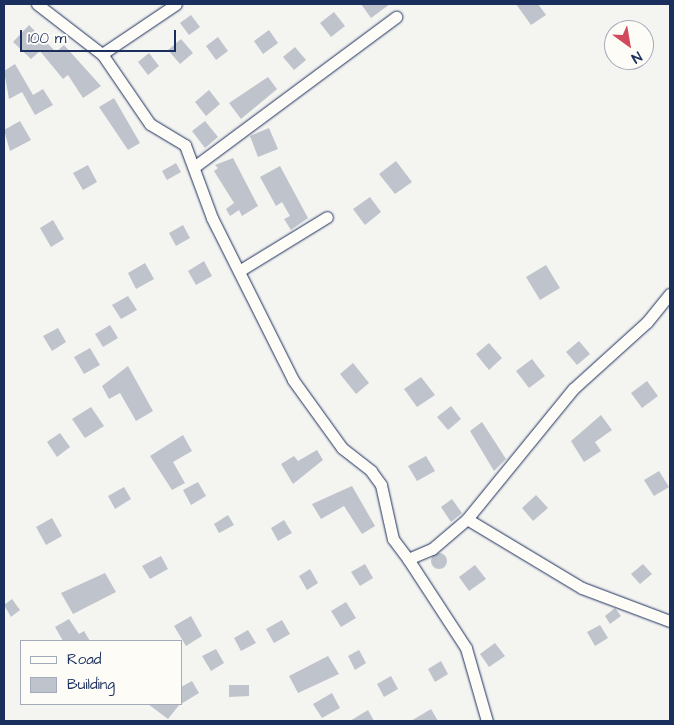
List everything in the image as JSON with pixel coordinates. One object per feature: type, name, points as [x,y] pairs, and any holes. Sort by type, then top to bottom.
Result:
[{"type":"street","points":[[38,4],[102,54],[150,124],[185,144],[212,218],[293,380],[342,448],[371,471],[381,486],[393,539],[466,648],[487,721]]},
{"type":"street","points":[[102,54],[176,4]]},
{"type":"street","points":[[194,167],[396,17]]},
{"type":"street","points":[[239,271],[327,217]]},
{"type":"street","points":[[408,559],[432,550],[467,519],[573,389],[647,322],[670,294]]},
{"type":"street","points":[[467,519],[582,588],[670,621]]},
{"type":"building","points":[[361,4],[390,4],[371,18]]},
{"type":"building","points":[[516,4],[538,4],[546,15],[531,25]]},
{"type":"building","points":[[334,12],[345,26],[331,37],[320,23]]},
{"type":"building","points":[[191,15],[200,27],[189,35],[180,23]]},
{"type":"building","points":[[29,25],[56,52],[64,45],[101,86],[83,98],[68,75],[63,79],[40,51],[31,59],[13,42]]},
{"type":"building","points":[[269,30],[278,43],[263,54],[254,41]]},
{"type":"building","points":[[218,37],[228,51],[216,60],[206,46]]},
{"type":"building","points":[[181,39],[193,53],[180,64],[168,50]]},
{"type":"building","points":[[295,47],[306,60],[294,70],[283,57]]},
{"type":"building","points":[[149,53],[159,66],[148,75],[138,62]]},
{"type":"building","points":[[15,64],[33,95],[43,89],[53,105],[35,115],[22,92],[9,99],[4,71]]},
{"type":"building","points":[[268,77],[277,89],[241,119],[229,103]]},
{"type":"building","points":[[209,90],[220,104],[206,116],[195,102]]},
{"type":"building","points":[[114,98],[140,143],[128,150],[99,107]]},
{"type":"building","points":[[20,121],[31,140],[10,151],[4,130]]},
{"type":"building","points":[[205,121],[218,137],[205,148],[192,131]]},
{"type":"building","points":[[269,128],[278,149],[258,157],[250,136]]},
{"type":"building","points":[[233,158],[258,206],[242,216],[239,210],[230,216],[226,209],[234,203],[214,171],[218,168],[215,165]]},
{"type":"building","points":[[396,161],[412,182],[395,194],[379,174]]},
{"type":"building","points":[[176,163],[181,172],[167,180],[162,171]]},
{"type":"building","points":[[88,165],[97,182],[83,190],[73,173]]},
{"type":"building","points":[[280,166],[308,218],[291,230],[284,219],[290,216],[282,202],[276,206],[260,177]]},
{"type":"building","points":[[370,197],[381,212],[365,225],[353,209]]},
{"type":"building","points":[[53,220],[64,239],[51,247],[40,228]]},
{"type":"building","points":[[183,225],[190,238],[176,246],[169,233]]},
{"type":"building","points":[[204,261],[212,276],[196,285],[188,271]]},
{"type":"building","points":[[145,263],[154,279],[136,289],[128,273]]},
{"type":"building","points":[[546,265],[560,288],[540,300],[526,277]]},
{"type":"building","points":[[128,296],[137,310],[121,319],[112,305]]},
{"type":"building","points":[[110,325],[118,338],[103,347],[95,334]]},
{"type":"building","points":[[58,328],[66,342],[52,351],[43,336]]},
{"type":"building","points":[[579,341],[590,354],[577,365],[566,352]]},
{"type":"building","points":[[489,343],[502,358],[489,370],[476,354]]},
{"type":"building","points":[[90,348],[100,365],[84,374],[74,357]]},
{"type":"building","points":[[532,359],[545,376],[529,388],[516,371]]},
{"type":"building","points":[[353,363],[369,383],[356,394],[340,374]]},
{"type":"building","points":[[128,366],[153,411],[136,421],[120,393],[109,399],[102,386]]},
{"type":"building","points":[[421,377],[435,395],[417,407],[404,389]]},
{"type":"building","points":[[647,381],[658,396],[642,408],[631,393]]},
{"type":"building","points":[[451,406],[461,419],[448,430],[437,417]]},
{"type":"building","points":[[91,407],[104,426],[85,438],[72,419]]},
{"type":"building","points":[[601,415],[612,430],[595,442],[601,451],[584,462],[571,441]]},
{"type":"building","points":[[482,422],[506,459],[494,471],[470,431]]},
{"type":"building","points":[[60,433],[70,447],[57,457],[47,442]]},
{"type":"building","points":[[183,435],[192,451],[173,462],[185,483],[172,490],[150,456]]},
{"type":"building","points":[[317,450],[323,460],[293,484],[281,464],[294,456],[298,461]]},
{"type":"building","points":[[426,456],[435,471],[417,481],[408,466]]},
{"type":"building","points":[[659,471],[669,487],[654,496],[644,480]]},
{"type":"building","points":[[198,482],[206,496],[191,505],[183,490]]},
{"type":"building","points":[[352,486],[375,526],[362,534],[344,506],[321,519],[312,504]]},
{"type":"building","points":[[124,487],[131,499],[115,509],[108,496]]},
{"type":"building","points":[[536,495],[548,508],[533,521],[522,508]]},
{"type":"building","points":[[452,499],[462,513],[451,522],[441,507]]},
{"type":"building","points":[[228,515],[234,525],[219,533],[214,524]]},
{"type":"building","points":[[52,518],[62,536],[46,545],[36,527]]},
{"type":"building","points":[[284,520],[292,533],[278,541],[271,528]]},
{"type":"building","points":[[439,553],[445,555],[447,561],[445,567],[439,569],[433,567],[431,561],[433,555]]},
{"type":"building","points":[[161,556],[168,569],[150,579],[142,566]]},
{"type":"building","points":[[365,564],[373,578],[360,586],[351,572]]},
{"type":"building","points":[[643,564],[652,574],[640,584],[631,574]]},
{"type":"building","points":[[475,565],[486,579],[469,591],[459,577]]},
{"type":"building","points":[[310,569],[318,583],[307,590],[299,576]]},
{"type":"building","points":[[105,573],[116,592],[73,614],[61,593]]},
{"type":"building","points":[[12,599],[20,610],[11,617],[4,605]]},
{"type":"building","points":[[346,602],[356,618],[341,627],[331,611]]},
{"type":"building","points":[[615,608],[621,616],[610,624],[605,616]]},
{"type":"building","points":[[191,616],[202,636],[186,646],[174,626]]},
{"type":"building","points":[[69,619],[79,634],[84,631],[89,640],[62,640],[55,627]]},
{"type":"building","points":[[282,620],[290,634],[274,643],[266,629]]},
{"type":"building","points":[[600,625],[608,638],[595,646],[587,632]]},
{"type":"building","points":[[248,630],[256,643],[241,651],[234,638]]},
{"type":"building","points":[[495,643],[505,656],[489,667],[480,654]]},
{"type":"building","points":[[216,649],[224,663],[211,671],[202,656]]},
{"type":"building","points":[[359,650],[366,663],[355,670],[348,656]]},
{"type":"building","points":[[328,656],[339,674],[298,693],[289,676]]},
{"type":"building","points":[[441,661],[448,674],[435,682],[428,669]]},
{"type":"building","points":[[391,676],[398,689],[384,697],[377,684]]},
{"type":"building","points":[[192,681],[199,693],[182,703],[182,686]]},
{"type":"building","points":[[229,685],[249,685],[249,696],[229,697]]},
{"type":"building","points":[[332,693],[340,708],[322,718],[313,704]]},
{"type":"building","points":[[149,705],[179,705],[168,719]]},
{"type":"building","points":[[431,709],[438,721],[411,721]]},
{"type":"building","points":[[368,710],[374,721],[350,721]]}]
